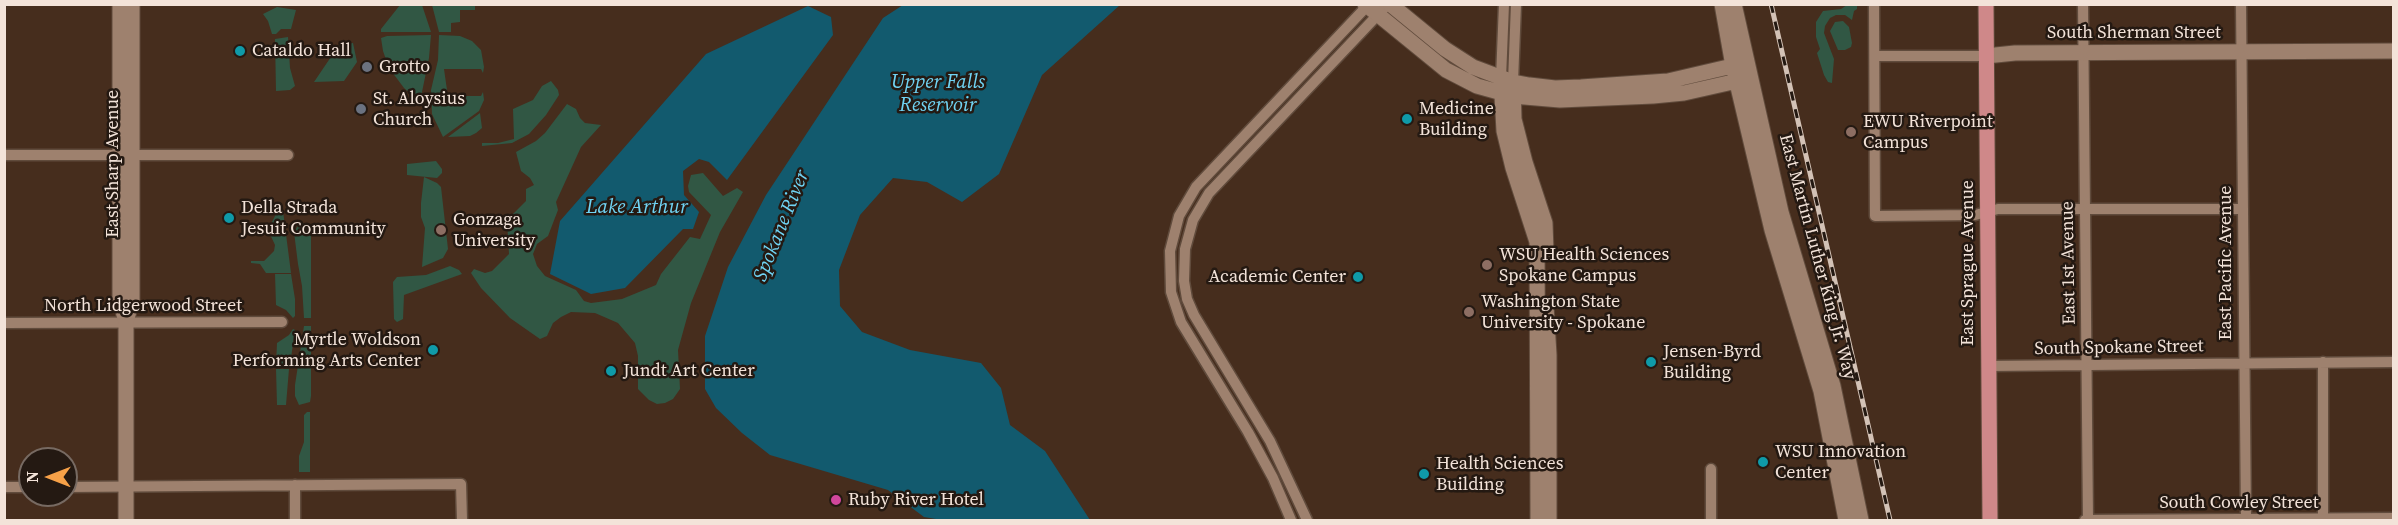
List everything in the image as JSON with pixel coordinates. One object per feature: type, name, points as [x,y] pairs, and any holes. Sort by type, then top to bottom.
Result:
[{"type":"main road","name":"East Sprague Avenue","points":[[1986,4],[1990,520]]},
{"type":"street","name":"East Sharp Avenue","points":[[120,4],[126,155]]},
{"type":"street","name":"East Sharp Avenue","points":[[126,520],[126,322],[120,300],[132,4]]},
{"type":"street","points":[[1504,4],[1507,87],[1517,132],[1545,223],[1549,355],[1549,520]]},
{"type":"street","points":[[1516,4],[1504,131],[1537,242],[1538,520]]},
{"type":"street","name":"East Martin Luther King Jr. Way","points":[[1722,4],[1833,386],[1860,520]]},
{"type":"street","name":"East Martin Luther King Jr. Way","points":[[1734,4],[1742,72],[1772,230],[1821,391],[1846,520]]},
{"type":"street","points":[[1874,4],[1875,216],[1975,215],[1998,209],[2243,209]]},
{"type":"street","name":"East 1st Avenue","points":[[2083,4],[2086,520]]},
{"type":"street","name":"East Pacific Avenue","points":[[2241,4],[2246,520]]},
{"type":"street","points":[[1376,7],[1507,87],[1581,87],[1668,81],[1742,72]]},
{"type":"street","points":[[1301,504],[1290,516],[1261,456],[1181,322],[1170,283],[1170,251],[1179,216],[1196,187],[1287,89],[1376,7]]},
{"type":"street","points":[[1307,520],[1270,441],[1197,323],[1187,299],[1183,273],[1185,249],[1193,220],[1209,193],[1302,96],[1376,7]]},
{"type":"street","name":"South Sherman Street","points":[[1875,56],[2394,51]]},
{"type":"street","points":[[1287,89],[1302,96]]},
{"type":"street","points":[[4,155],[288,155]]},
{"type":"street","points":[[1218,161],[1229,171]]},
{"type":"street","name":"North Lidgerwood Street","points":[[4,323],[282,322]]},
{"type":"street","points":[[2323,362],[2323,520]]},
{"type":"street","name":"South Spokane Street","points":[[1988,366],[2394,362]]},
{"type":"street","points":[[1235,410],[1247,403]]},
{"type":"street","points":[[1710,469],[1711,520]]},
{"type":"street","points":[[78,487],[462,484],[462,520]]},
{"type":"street","points":[[295,485],[295,520]]},
{"type":"street","name":"South Cowley Street","points":[[2086,520],[2394,518]]},
{"type":"green space","points":[[400,5],[422,5],[431,32],[381,32]]},
{"type":"green space","points":[[432,5],[475,5],[475,10],[460,10],[460,22],[451,23],[451,32],[439,32]]},
{"type":"green space","points":[[1847,5],[1857,5],[1852,20],[1845,15],[1836,15],[1830,18],[1825,26],[1824,33],[1834,59],[1832,83],[1828,82],[1824,75],[1817,53],[1820,49],[1816,37],[1816,22],[1823,11],[1841,9]]},
{"type":"green space","points":[[277,7],[296,10],[291,29],[281,29],[276,34],[272,34],[263,14]]},
{"type":"green space","points":[[1843,21],[1849,27],[1852,43],[1851,47],[1845,50],[1838,50],[1830,31],[1835,22]]},
{"type":"green space","points":[[431,35],[422,92],[423,105],[404,88],[389,68],[381,38]]},
{"type":"green space","points":[[439,35],[460,36],[472,41],[481,50],[484,67],[483,73],[481,69],[444,69],[447,90],[444,90],[444,96],[481,96],[483,92],[484,100],[479,111],[443,137],[432,114],[431,90],[438,60]]},
{"type":"green space","points":[[288,37],[290,68],[295,86],[290,90],[276,91],[275,39]]},
{"type":"green space","points":[[353,43],[357,62],[344,81],[314,82],[339,45]]},
{"type":"green space","points":[[551,81],[559,95],[546,115],[529,134],[512,143],[482,146],[482,143],[498,143],[514,139],[513,109],[533,100],[542,86]]},
{"type":"green space","points":[[567,104],[576,109],[585,123],[601,125],[581,147],[556,202],[558,210],[548,236],[537,244],[533,254],[537,266],[545,276],[576,290],[584,301],[591,303],[622,299],[656,285],[661,274],[690,237],[700,239],[711,215],[689,192],[691,175],[703,173],[723,196],[737,188],[743,192],[720,232],[691,303],[678,350],[680,389],[673,399],[665,403],[657,404],[649,400],[638,389],[638,356],[635,343],[618,323],[595,313],[571,312],[553,323],[547,336],[540,339],[510,318],[481,288],[471,273],[474,269],[485,273],[492,271],[509,254],[507,220],[526,201],[526,189],[534,185],[530,178],[521,171],[516,152],[545,133]]},
{"type":"green space","points":[[480,113],[482,128],[476,133],[470,136],[448,137]]},
{"type":"green space","points":[[436,161],[442,169],[442,173],[437,178],[407,175],[407,164]]},
{"type":"green space","points":[[424,177],[441,187],[448,249],[443,258],[422,267],[425,228],[421,217],[421,203]]},
{"type":"green space","points":[[283,211],[291,273],[266,273],[260,264],[251,263],[251,261],[264,261],[274,251],[275,245],[268,230],[276,214]]},
{"type":"green space","points":[[300,222],[311,226],[311,318],[304,318],[294,232]]},
{"type":"green space","points":[[450,266],[462,274],[404,295],[403,319],[397,322],[394,319],[393,282],[397,277],[426,275]]},
{"type":"green space","points":[[275,274],[291,274],[295,299],[293,318],[286,310],[276,305]]},
{"type":"green space","points":[[304,326],[311,326],[311,396],[310,402],[299,405],[295,396],[295,385]]},
{"type":"green space","points":[[293,329],[295,330],[290,365],[276,365],[277,343],[289,335]]},
{"type":"green space","points":[[276,369],[289,369],[286,405],[277,405]]},
{"type":"green space","points":[[310,412],[310,472],[299,472],[299,456],[304,442],[304,415]]},
{"type":"water","name":"Upper Falls Reservoir","points":[[903,5],[1120,5],[1042,75],[999,174],[962,202],[927,182],[893,178],[860,215],[839,270],[840,306],[862,332],[910,350],[981,363],[1001,388],[1010,425],[1045,451],[1090,520],[942,520],[924,517],[888,490],[770,455],[716,408],[705,389],[705,336],[728,267],[766,195],[883,18]]},
{"type":"water","name":"Lake Arthur","points":[[808,6],[831,17],[833,35],[727,180],[709,162],[699,159],[683,171],[684,195],[699,212],[693,229],[683,229],[625,288],[591,294],[550,274],[560,221],[706,54]]},
{"type":"railway","points":[[1771,4],[1890,520]]},
{"type":"place","name":"Cataldo Hall","points":[[240,51]]},
{"type":"place","name":"Grotto","points":[[367,67]]},
{"type":"place","name":"St. Aloysius Church","points":[[361,109]]},
{"type":"place","name":"Medicine Building","points":[[1407,119]]},
{"type":"place","name":"EWU Riverpoint Campus","points":[[1851,132]]},
{"type":"place","name":"Della Strada Jesuit Community","points":[[229,218]]},
{"type":"place","name":"Gonzaga University","points":[[441,230]]},
{"type":"place","name":"WSU Health Sciences Spokane Campus","points":[[1487,265]]},
{"type":"place","name":"Academic Center","points":[[1358,277]]},
{"type":"place","name":"Washington State University - Spokane","points":[[1469,312]]},
{"type":"place","name":"Myrtle Woldson Performing Arts Center","points":[[433,350]]},
{"type":"place","name":"Jensen-Byrd Building","points":[[1651,362]]},
{"type":"place","name":"Jundt Art Center","points":[[611,371]]},
{"type":"place","name":"WSU Innovation Center","points":[[1763,462]]},
{"type":"place","name":"Health Sciences Building","points":[[1424,474]]},
{"type":"place","name":"Ruby River Hotel","points":[[836,500]]},
{"type":"water label","name":"Spokane River","points":[[782,226]]}]
